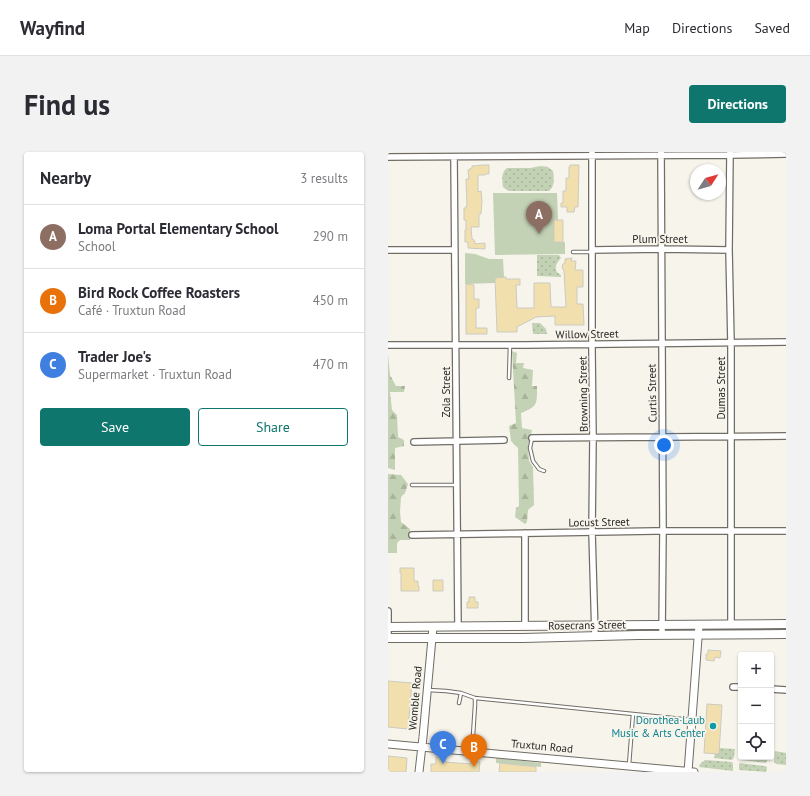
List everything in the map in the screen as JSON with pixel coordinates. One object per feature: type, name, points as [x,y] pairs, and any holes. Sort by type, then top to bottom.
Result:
[{"type":"main road","name":"Rosecrans Street","points":[[388,627],[786,624]]},
{"type":"main road","name":"Rosecrans Street","points":[[388,638],[786,634]]},
{"type":"street","name":"Curtis Street","points":[[661,153],[663,437],[662,635]]},
{"type":"street","points":[[388,157],[453,154],[786,154]]},
{"type":"street","name":"Zola Street","points":[[453,154],[458,627]]},
{"type":"street","name":"Browning Street","points":[[592,154],[592,532],[595,636]]},
{"type":"street","name":"Dumas Street","points":[[730,154],[729,250],[731,343],[731,624]]},
{"type":"street","name":"Plum Street","points":[[592,251],[662,249],[729,250]]},
{"type":"street","points":[[388,250],[455,250]]},
{"type":"street","name":"Willow Street","points":[[388,345],[786,342]]},
{"type":"street","points":[[532,438],[786,436]]},
{"type":"street","points":[[414,442],[504,440]]},
{"type":"street","name":"Locust Street","points":[[412,535],[663,531],[786,531]]},
{"type":"street","points":[[525,534],[525,626]]},
{"type":"street","points":[[388,611],[388,638]]},
{"type":"street","points":[[688,772],[699,625]]},
{"type":"street","name":"Womble Road","points":[[419,772],[433,627]]},
{"type":"street","points":[[733,687],[738,687]]},
{"type":"street","points":[[774,689],[786,690]]},
{"type":"street","name":"Truxtun Road","points":[[388,744],[694,772]]},
{"type":"lane","points":[[573,252],[592,251]]},
{"type":"lane","points":[[510,345],[510,378]]},
{"type":"lane","points":[[532,438],[530,448],[533,461],[539,469],[544,471]]},
{"type":"lane","points":[[412,485],[456,485]]},
{"type":"lane","points":[[427,690],[461,693],[475,698],[692,720]]},
{"type":"lane","points":[[459,704],[461,693]]},
{"type":"lane","points":[[472,751],[475,698]]},
{"type":"lane","points":[[629,766],[633,714]]},
{"type":"green space","points":[[541,166],[548,167],[553,171],[553,184],[549,191],[509,191],[503,187],[503,174],[507,168],[530,168]]},
{"type":"green space","points":[[493,193],[557,193],[558,220],[554,220],[554,242],[565,242],[565,254],[495,255]]},
{"type":"green space","points":[[465,253],[475,254],[489,259],[503,259],[504,277],[495,278],[495,283],[465,284]]},
{"type":"green space","points":[[537,255],[559,255],[561,258],[556,265],[556,269],[561,277],[537,276]]},
{"type":"green space","points":[[532,323],[540,323],[546,329],[547,334],[533,334]]},
{"type":"green space","points":[[512,351],[517,353],[516,363],[524,363],[523,368],[533,370],[532,386],[537,386],[537,397],[534,406],[521,413],[522,428],[532,430],[528,446],[529,461],[533,467],[534,505],[528,510],[527,522],[525,524],[515,517],[516,508],[519,506],[518,448],[511,441],[509,426],[516,423]]},
{"type":"green space","points":[[388,354],[390,375],[396,386],[405,386],[404,392],[390,392],[392,410],[397,415],[398,437],[404,440],[404,446],[395,448],[395,470],[388,468]]},
{"type":"green space","points":[[388,474],[401,475],[408,484],[405,493],[401,497],[400,512],[401,522],[410,529],[410,540],[400,540],[397,543],[397,553],[388,553]]},
{"type":"green space","points":[[719,748],[735,749],[732,760],[714,758],[715,754],[719,754]]},
{"type":"green space","points":[[775,751],[786,753],[786,765],[776,764],[774,762]]},
{"type":"green space","points":[[496,758],[541,763],[541,767],[496,763]]},
{"type":"green space","points":[[705,760],[732,762],[733,771],[699,767]]},
{"type":"green space","points":[[742,760],[767,760],[765,763]]},
{"type":"green space","points":[[740,763],[765,766],[767,767],[766,772],[739,770]]},
{"type":"building","points":[[489,165],[489,174],[478,175],[478,192],[481,191],[482,201],[481,214],[479,214],[479,227],[471,227],[472,239],[475,241],[475,244],[485,243],[485,249],[468,248],[468,242],[465,242],[466,220],[464,220],[464,208],[467,206],[466,179],[469,179],[468,170],[472,168],[472,166]]},
{"type":"building","points":[[570,165],[579,165],[578,207],[575,207],[574,212],[567,212],[567,207],[561,207],[561,203],[563,203],[563,191],[566,191],[566,178],[569,178]]},
{"type":"building","points":[[554,220],[563,220],[563,242],[554,242]]},
{"type":"building","points":[[572,258],[571,261],[576,261],[575,270],[583,270],[583,287],[577,287],[577,304],[583,304],[584,325],[555,325],[555,316],[536,317],[517,327],[517,332],[497,332],[495,278],[506,277],[506,279],[520,279],[520,285],[516,285],[517,308],[534,308],[534,283],[550,283],[551,307],[566,307],[564,271],[562,267],[565,263],[565,259]]},
{"type":"building","points":[[466,284],[474,285],[474,299],[479,299],[479,308],[476,308],[476,328],[487,328],[487,334],[466,334]]},
{"type":"building","points":[[400,568],[414,568],[414,581],[418,581],[419,591],[401,591]]},
{"type":"building","points":[[433,580],[443,580],[443,591],[433,591]]},
{"type":"building","points":[[469,597],[475,597],[475,602],[478,602],[478,608],[467,608]]},
{"type":"building","points":[[708,650],[721,651],[720,658],[715,657],[714,661],[706,660]]},
{"type":"building","points":[[388,681],[412,683],[408,729],[388,727]]},
{"type":"building","name":"Dorothea Laub Music & Arts Center","points":[[707,704],[722,705],[719,754],[704,753]]},
{"type":"building","points":[[388,756],[407,758],[406,772],[388,772]]},
{"type":"building","points":[[436,757],[445,758],[445,762],[471,764],[471,761],[480,762],[479,772],[431,772],[431,764],[436,764]]},
{"type":"building","points":[[500,763],[536,767],[536,772],[499,772]]},
{"type":"place","name":"Loma Portal Elementary School","points":[[539,234]]},
{"type":"place","name":"Dorothea Laub Music & Arts Center","points":[[713,726]]},
{"type":"place","name":"Trader Joe's","points":[[443,764]]},
{"type":"place","name":"Bird Rock Coffee Roasters","points":[[474,767]]}]
